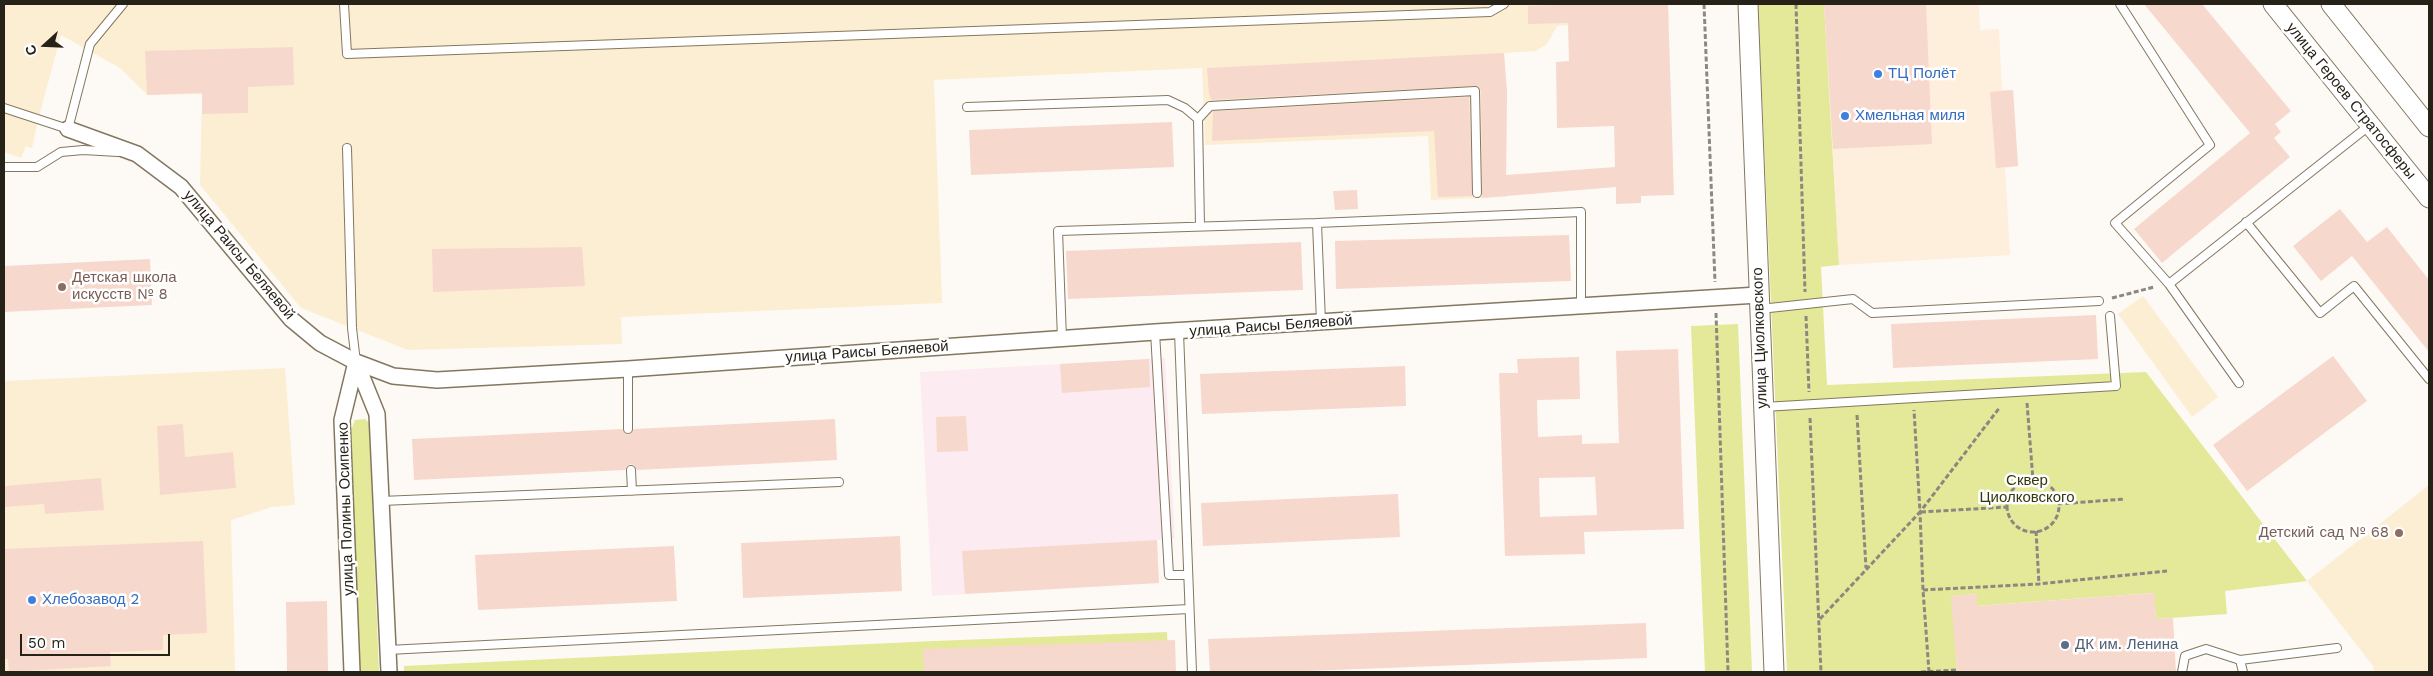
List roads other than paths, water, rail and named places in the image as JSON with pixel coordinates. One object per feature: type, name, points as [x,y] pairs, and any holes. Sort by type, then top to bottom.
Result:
[{"type":"street","name":"улица Циолковского","points":[[1748,4],[1762,407],[1774,672]]},
{"type":"street","name":"улица Героев Стратосферы","points":[[2273,4],[2429,198]]},
{"type":"street","points":[[2331,4],[2429,127]]},
{"type":"street","name":"улица Раисы Беляевой","points":[[68,129],[137,154],[181,187],[291,318],[320,343],[356,362],[392,376],[437,380],[628,369],[1155,332],[1716,298],[1758,302]]},
{"type":"street","points":[[356,362],[377,414],[389,672]]},
{"type":"street","name":"улица Полины Осипенко","points":[[352,672],[342,420],[356,362]]},
{"type":"lane","points":[[4,108],[68,129],[90,44],[122,4]]},
{"type":"lane","points":[[344,4],[346,54],[1490,12],[1504,4]]},
{"type":"lane","points":[[2120,4],[2210,145],[2115,223],[2169,284],[2239,383]]},
{"type":"lane","points":[[1200,226],[1198,119],[1210,106],[1475,91],[1477,193]]},
{"type":"lane","points":[[967,107],[1168,100],[1185,108],[1198,119]]},
{"type":"lane","points":[[2169,284],[2370,125]]},
{"type":"lane","points":[[347,148],[352,328],[356,362]]},
{"type":"lane","points":[[4,167],[37,167],[61,152],[83,150],[137,154]]},
{"type":"lane","points":[[1062,339],[1058,231],[1581,212],[1581,307]]},
{"type":"lane","points":[[2246,222],[2320,313],[2354,286],[2429,379]]},
{"type":"lane","points":[[1317,223],[1321,323]]},
{"type":"lane","points":[[1758,302],[1805,304],[1853,299],[1872,313],[2099,301]]},
{"type":"lane","points":[[1762,407],[2116,386],[2110,316]]},
{"type":"lane","points":[[1155,332],[1169,575],[1188,575]]},
{"type":"lane","points":[[1179,332],[1192,672]]},
{"type":"lane","points":[[628,369],[628,429]]},
{"type":"lane","points":[[631,470],[632,491]]},
{"type":"lane","points":[[381,501],[839,482]]},
{"type":"lane","points":[[388,650],[1189,608]]},
{"type":"lane","points":[[2182,672],[2185,656],[2206,649],[2240,660],[2337,648]]},
{"type":"lane","points":[[2240,660],[2242,672]]},
{"type":"place","name":"ТЦ Полёт","points":[[1878,74]]},
{"type":"place","name":"Хмельная миля","points":[[1845,116]]},
{"type":"place","name":"Детская школа искусств № 8","points":[[62,287]]},
{"type":"place","name":"Детский сад № 68","points":[[2399,533]]},
{"type":"place","name":"Хлебозавод 2","points":[[32,600]]},
{"type":"place","name":"ДК им. Ленина","points":[[2065,645]]},
{"type":"park label","name":"Сквер Циолковского","points":[[2027,490]]}]
